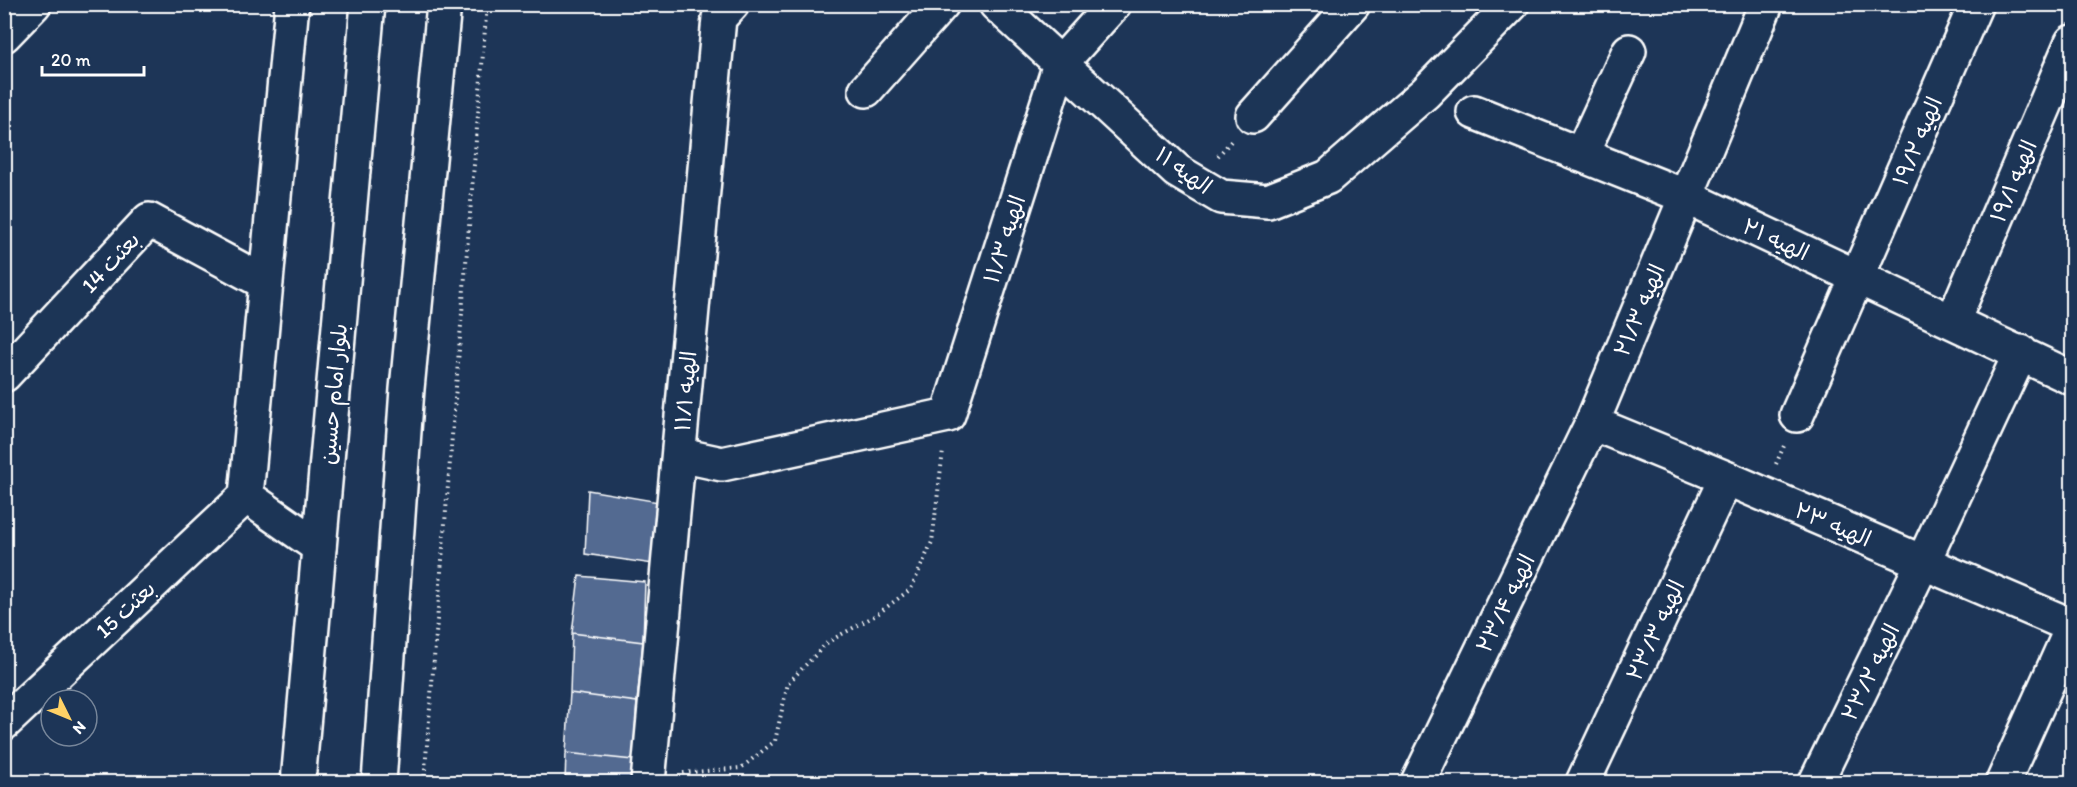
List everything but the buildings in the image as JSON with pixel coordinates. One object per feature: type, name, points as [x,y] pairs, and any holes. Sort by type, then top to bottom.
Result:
[{"type":"street","points":[[4,35],[34,4]]},
{"type":"street","points":[[292,4],[246,496],[320,547]]},
{"type":"street","name":"بلوار امام حسین","points":[[298,783],[368,4]]},
{"type":"street","points":[[379,783],[407,389],[444,4]]},
{"type":"street","name":"الهیه ۱۱/۱","points":[[649,779],[719,18],[732,4]]},
{"type":"street","points":[[867,90],[942,4]]},
{"type":"street","name":"الهیه ۱۱","points":[[996,4],[1178,171],[1221,196],[1268,201],[1328,177],[1425,93],[1512,4]]},
{"type":"street","points":[[1060,64],[1114,4]]},
{"type":"street","points":[[1253,116],[1353,4]]},
{"type":"street","name":"الهیه ۲۱/۳","points":[[1592,423],[1766,4]]},
{"type":"street","name":"الهیه ۱۹/۲","points":[[1797,415],[1976,4]]},
{"type":"street","name":"الهیه ۱۹/۱","points":[[1953,321],[2073,42]]},
{"type":"street","points":[[1581,156],[1629,51]]},
{"type":"street","name":"الهیه ۱۱/۳","points":[[948,415],[1060,64]]},
{"type":"street","name":"الهیه ۲۱","points":[[1474,112],[1687,197],[2073,378]]},
{"type":"street","name":"بعثت 14","points":[[4,375],[149,220],[266,283]]},
{"type":"street","name":"الهیه ۲۳/۲","points":[[1816,783],[2021,352]]},
{"type":"street","points":[[680,455],[722,464],[948,415]]},
{"type":"street","name":"الهیه ۲۳","points":[[1592,423],[2073,627]]},
{"type":"street","name":"الهیه ۲۳/۴","points":[[1418,783],[1592,423]]},
{"type":"street","name":"الهیه ۲۳/۳","points":[[1583,783],[1726,478]]},
{"type":"street","name":"بعثت 15","points":[[4,723],[246,496]]},
{"type":"street","points":[[2003,783],[2073,627]]},
{"type":"path","points":[[424,783],[487,4]]},
{"type":"path","points":[[1195,182],[1253,116]]},
{"type":"path","points":[[649,779],[741,768],[775,741],[788,683],[828,642],[876,615],[911,589],[932,542],[948,415]]},
{"type":"path","points":[[1763,494],[1797,415]]}]
